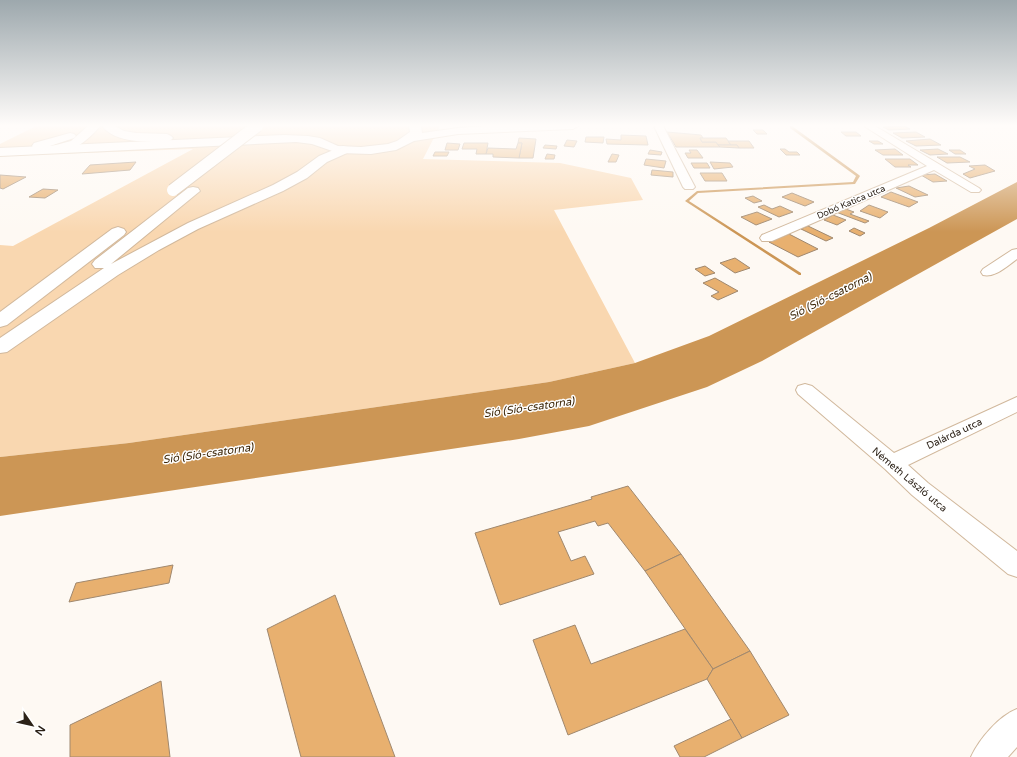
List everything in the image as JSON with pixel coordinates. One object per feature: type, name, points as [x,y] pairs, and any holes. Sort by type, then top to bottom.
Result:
[{"type":"main road","points":[[0,322],[211,161]]},
{"type":"main road","points":[[0,346],[229,161]]},
{"type":"main road","points":[[0,346],[126,263],[193,226],[278,188],[302,175],[320,161]]},
{"type":"street","points":[[676,161],[689,187]]},
{"type":"street","points":[[927,161],[975,190]]},
{"type":"street","name":"Dobó Katica utca","points":[[767,238],[935,166]]},
{"type":"street","points":[[988,272],[1017,253]]},
{"type":"street","name":"Németh László utca","points":[[804,390],[892,463],[920,489],[1017,566]]},
{"type":"street","name":"Dalárda utca","points":[[892,463],[1017,404]]},
{"type":"street","points":[[986,757],[1017,724]]},
{"type":"shaded area","points":[[170,161],[503,161],[560,163],[631,178],[643,200],[554,210],[635,363],[549,382],[129,443],[0,457],[0,245],[13,246]]},
{"type":"water","name":"Sió (Sió-csatorna)","points":[[1017,182],[1017,219],[762,361],[707,387],[589,426],[519,439],[0,516],[0,457],[129,443],[549,382],[635,363],[709,336],[929,228]]},
{"type":"building","points":[[645,161],[666,161],[664,168],[644,165]]},
{"type":"building","points":[[888,161],[913,161],[918,165],[908,165],[911,167],[895,167]]},
{"type":"building","points":[[944,161],[970,162],[947,163]]},
{"type":"building","points":[[136,162],[130,170],[82,174],[90,165]]},
{"type":"building","points":[[710,162],[730,163],[733,167],[714,169]]},
{"type":"building","points":[[691,163],[707,163],[710,168],[694,168]]},
{"type":"building","points":[[985,165],[995,171],[970,178],[963,174],[975,169],[969,166]]},
{"type":"building","points":[[652,170],[673,172],[673,177],[651,175]]},
{"type":"building","points":[[700,173],[722,173],[727,181],[705,181]]},
{"type":"building","points":[[935,174],[947,181],[933,182],[921,175]]},
{"type":"building","points":[[0,175],[26,177],[3,189],[0,188]]},
{"type":"building","points":[[909,186],[928,195],[915,197],[896,188]]},
{"type":"building","points":[[43,189],[58,190],[45,198],[29,197]]},
{"type":"building","points":[[891,192],[918,202],[909,207],[881,197]]},
{"type":"building","points":[[792,193],[814,202],[805,206],[782,197]]},
{"type":"building","points":[[753,196],[762,201],[754,203],[745,198]]},
{"type":"building","points":[[764,205],[772,209],[780,206],[793,212],[779,217],[758,207]]},
{"type":"building","points":[[869,205],[888,212],[880,218],[860,211]]},
{"type":"building","points":[[843,208],[854,212],[850,214],[869,221],[865,223],[836,212]]},
{"type":"building","points":[[757,212],[772,219],[756,225],[741,217]]},
{"type":"building","points":[[833,215],[846,220],[837,225],[824,220]]},
{"type":"building","points":[[808,226],[833,238],[826,241],[801,229]]},
{"type":"building","points":[[854,228],[865,233],[860,236],[849,231]]},
{"type":"building","points":[[789,234],[818,249],[798,257],[769,242]]},
{"type":"building","points":[[735,258],[750,268],[735,273],[720,263]]},
{"type":"building","points":[[705,266],[715,273],[705,276],[695,269]]},
{"type":"building","points":[[715,278],[738,291],[718,300],[711,296],[719,292],[703,283]]},
{"type":"building","points":[[628,486],[681,554],[645,571],[608,523],[598,526],[595,521],[558,532],[571,561],[585,556],[594,574],[500,605],[475,533],[592,499],[591,497]]},
{"type":"building","points":[[681,554],[750,651],[713,669],[645,571]]},
{"type":"building","points":[[173,565],[169,583],[69,602],[76,583]]},
{"type":"building","points":[[335,595],[395,757],[301,757],[267,629]]},
{"type":"building","points":[[575,625],[591,664],[685,629],[713,669],[707,679],[568,735],[533,640]]},
{"type":"building","points":[[750,651],[789,715],[742,738],[707,679],[713,669]]},
{"type":"building","points":[[161,681],[170,757],[70,757],[70,725]]},
{"type":"building","points":[[731,719],[742,738],[704,757],[680,757],[674,746]]},
{"type":"waterway","points":[[799,274],[687,201],[697,192],[854,183],[858,176],[838,161]]}]
